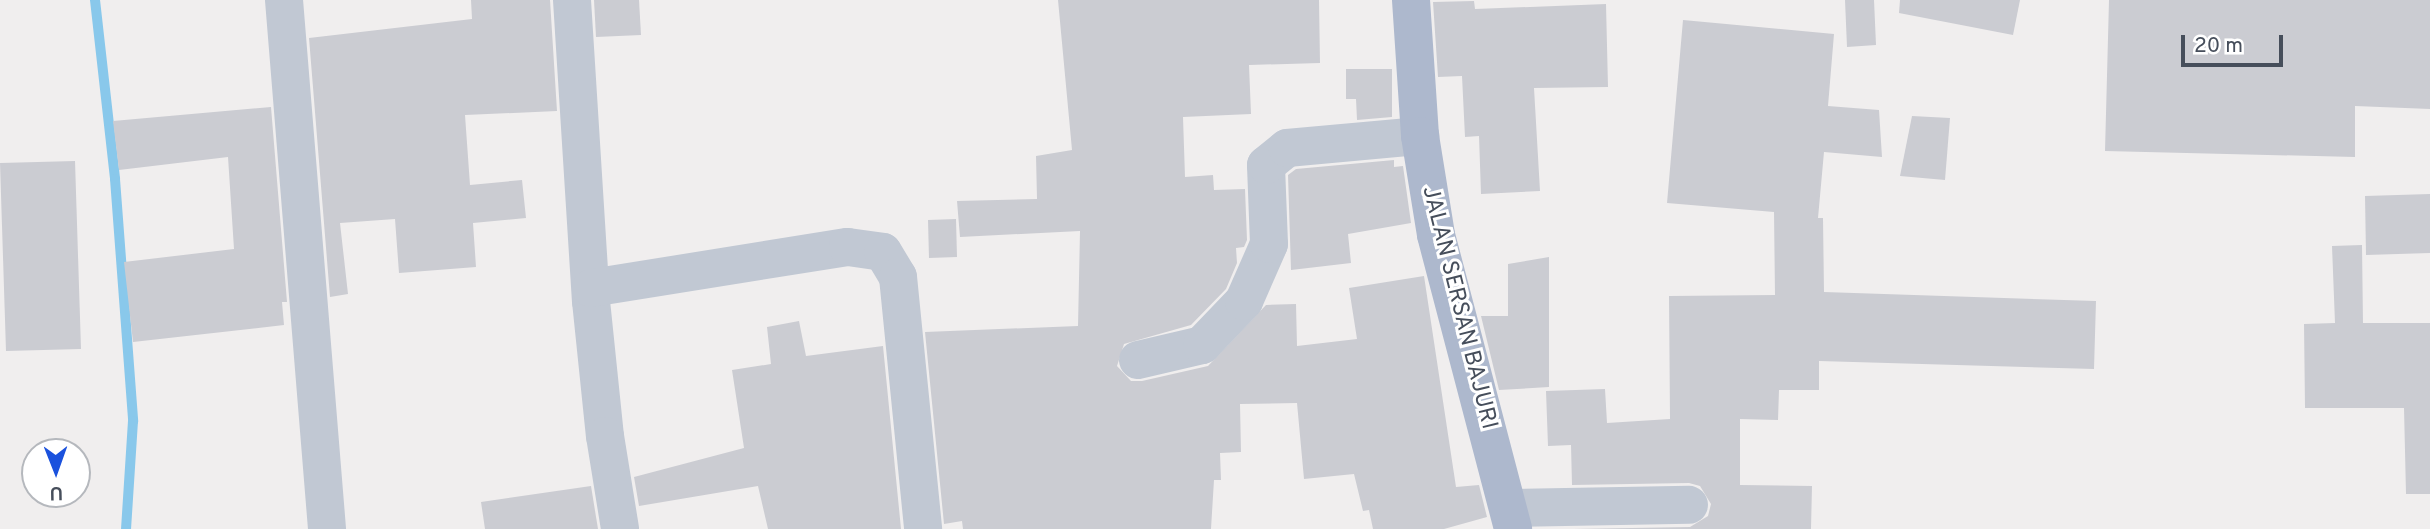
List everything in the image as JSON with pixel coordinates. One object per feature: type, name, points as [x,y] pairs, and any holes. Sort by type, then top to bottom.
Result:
[{"type":"main road","name":"JALAN SERSAN BAJURI","points":[[1411,0],[1420,136],[1436,235],[1511,519]]},
{"type":"street","points":[[284,0],[327,529]]},
{"type":"street","points":[[572,0],[591,289],[605,436],[621,529]]},
{"type":"street","points":[[1138,360],[1202,345],[1244,301],[1269,244],[1266,165],[1287,148],[1420,136]]},
{"type":"street","points":[[591,289],[848,247],[883,252],[898,277],[923,529]]},
{"type":"street","points":[[1511,519],[1689,505]]},
{"type":"building","points":[[471,0],[550,0],[557,111],[465,115],[470,185],[522,180],[526,218],[473,223],[476,267],[399,273],[395,219],[340,223],[348,294],[330,297],[309,38],[472,19]]},
{"type":"building","points":[[594,0],[639,0],[641,35],[596,37]]},
{"type":"building","points":[[1058,0],[1319,0],[1320,63],[1249,65],[1251,114],[1183,117],[1185,177],[1213,175],[1214,190],[1245,189],[1247,240],[1244,247],[1236,248],[1237,263],[1226,289],[1191,325],[1124,344],[1117,366],[1131,381],[1142,381],[1208,366],[1266,305],[1296,304],[1297,346],[1357,339],[1349,288],[1424,276],[1456,487],[1479,485],[1487,517],[1444,529],[1373,529],[1369,510],[1363,511],[1354,474],[1304,479],[1297,403],[1240,404],[1241,452],[1220,453],[1221,480],[1214,480],[1211,529],[963,529],[962,521],[944,524],[925,332],[1078,326],[1080,231],[960,237],[957,201],[1037,199],[1036,156],[1072,150]]},
{"type":"building","points":[[1845,0],[1874,0],[1876,45],[1847,47]]},
{"type":"building","points":[[1900,0],[2020,0],[2013,35],[1899,13]]},
{"type":"building","points":[[2109,0],[2430,0],[2430,109],[2355,106],[2355,157],[2105,151]]},
{"type":"building","points":[[1474,1],[1475,9],[1606,4],[1608,87],[1534,88],[1540,191],[1481,194],[1479,136],[1465,137],[1462,76],[1438,77],[1433,2]]},
{"type":"building","points":[[1683,20],[1834,34],[1828,106],[1879,110],[1882,157],[1824,152],[1818,218],[1823,218],[1824,292],[2096,301],[2094,369],[1819,361],[1819,390],[1779,390],[1778,420],[1740,419],[1740,485],[1812,486],[1811,529],[1573,529],[1690,527],[1708,516],[1711,504],[1700,486],[1689,483],[1572,485],[1571,445],[1548,446],[1546,391],[1605,389],[1607,423],[1670,419],[1669,296],[1775,295],[1774,212],[1667,203]]},
{"type":"building","points":[[1346,69],[1392,69],[1392,117],[1357,120],[1356,99],[1346,99]]},
{"type":"building","points":[[271,107],[287,302],[282,302],[284,325],[133,342],[124,262],[234,249],[228,157],[119,170],[113,121]]},
{"type":"building","points":[[1912,116],[1950,118],[1945,180],[1900,176]]},
{"type":"building","points":[[1394,160],[1394,167],[1403,166],[1411,223],[1348,234],[1351,263],[1291,270],[1288,175],[1296,169]]},
{"type":"building","points":[[75,161],[81,349],[6,351],[0,163]]},
{"type":"building","points":[[2430,194],[2430,253],[2366,255],[2365,196]]},
{"type":"building","points":[[956,219],[957,257],[929,258],[928,220]]},
{"type":"building","points":[[2362,245],[2363,323],[2430,323],[2430,494],[2406,494],[2404,408],[2305,408],[2304,324],[2335,323],[2332,246]]},
{"type":"building","points":[[1549,257],[1549,387],[1499,390],[1481,316],[1508,316],[1508,264]]},
{"type":"building","points":[[799,321],[806,356],[883,346],[901,529],[768,529],[758,486],[639,506],[634,477],[744,448],[732,370],[771,364],[767,327]]},
{"type":"building","points":[[591,486],[598,529],[485,529],[481,502]]},
{"type":"waterway","points":[[95,0],[115,179],[133,421],[126,529]]}]
